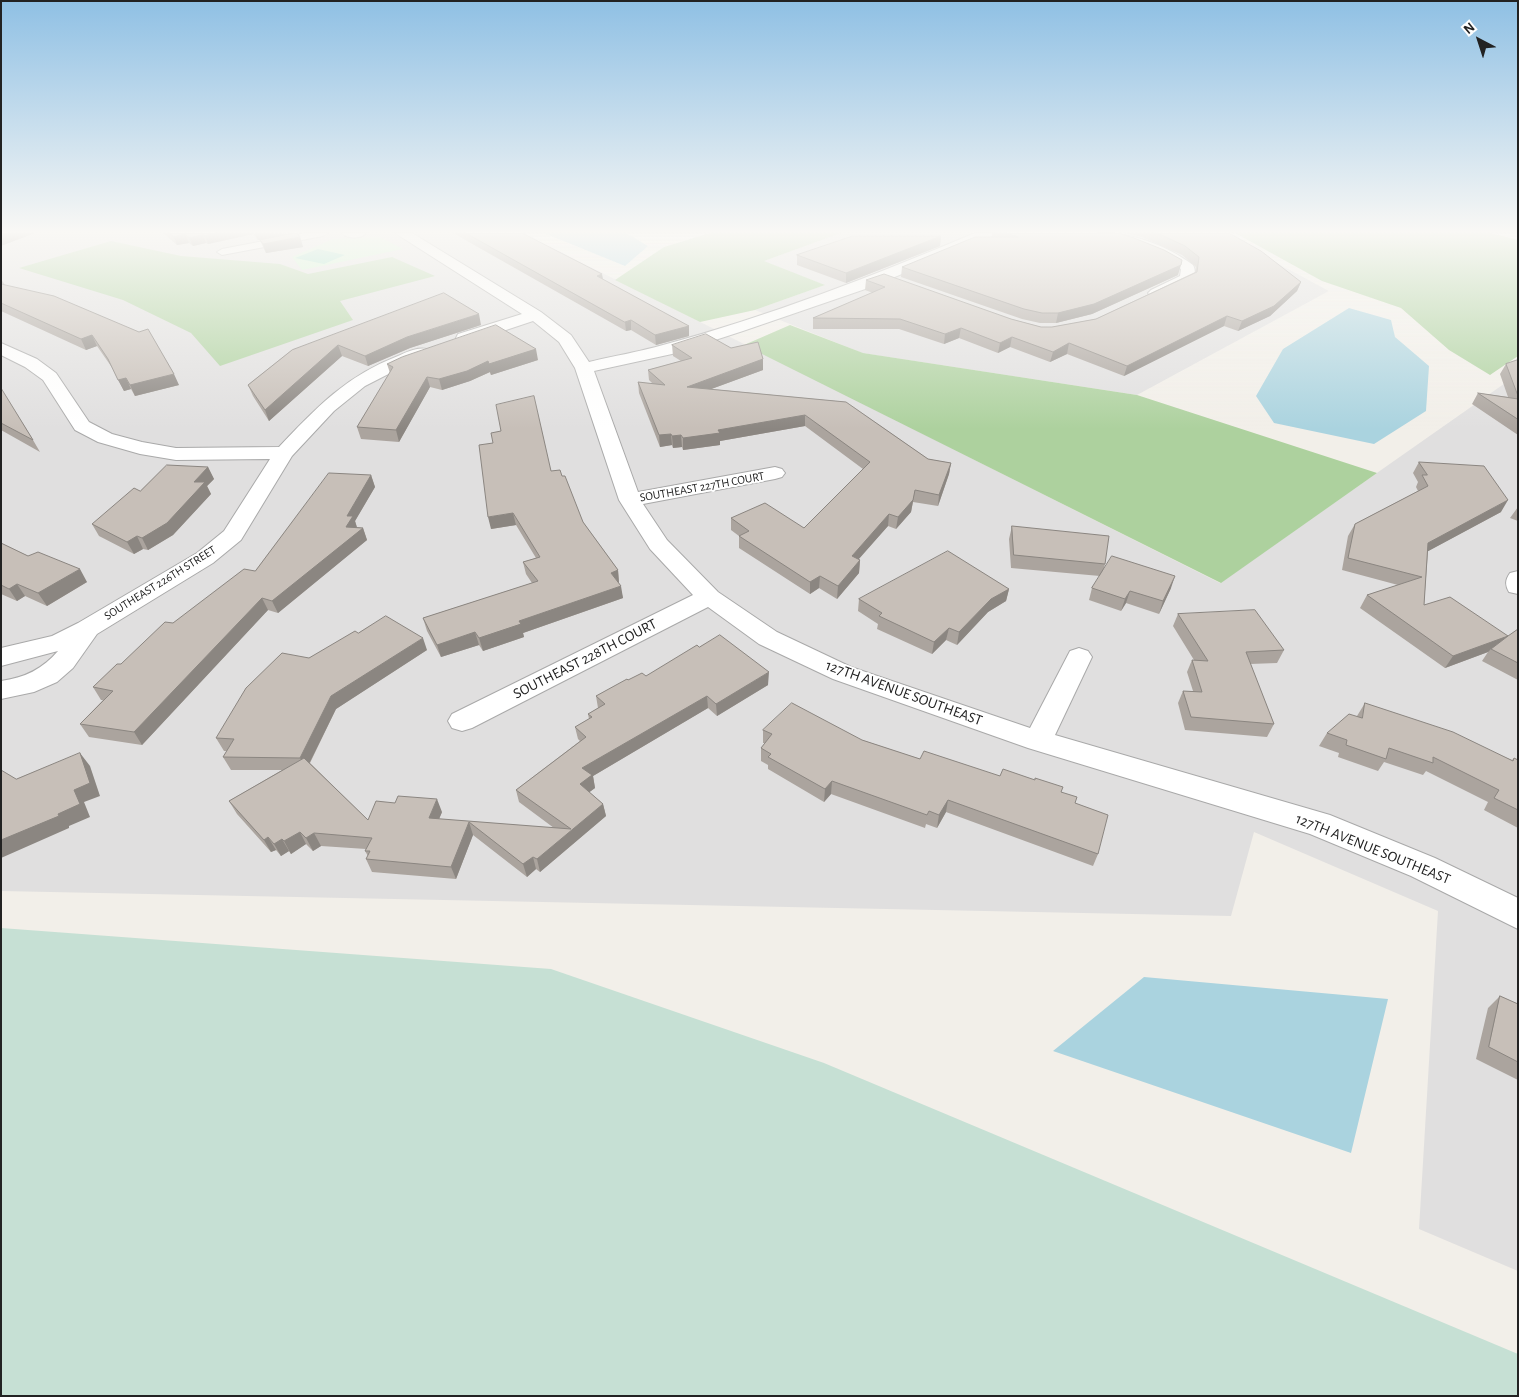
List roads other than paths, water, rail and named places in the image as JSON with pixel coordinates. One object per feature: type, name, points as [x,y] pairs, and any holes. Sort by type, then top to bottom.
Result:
[{"type":"street","name":"127TH AVENUE SOUTHEAST","points":[[507,298],[534,315],[565,339],[584,368],[630,500],[658,544],[708,598],[768,638],[842,674],[1038,741],[1319,824],[1423,867],[1518,914]]},
{"type":"street","points":[[584,368],[666,350],[820,298]]},
{"type":"street","points":[[1138,301],[1144,298]]},
{"type":"street","name":"SOUTHEAST 226TH STREET","points":[[14,654],[61,642],[87,629],[205,558],[233,535],[284,454],[327,407],[359,382],[398,362],[442,345],[534,315]]},
{"type":"street","points":[[1,348],[31,363],[50,377],[82,426],[105,438],[140,448],[176,454],[284,454]]},
{"type":"street","name":"SOUTHEAST 227TH COURT","points":[[630,500],[775,473]]},
{"type":"street","points":[[1518,578],[1518,587]]},
{"type":"street","name":"SOUTHEAST 228TH COURT","points":[[462,720],[708,598]]},
{"type":"street","name":"SOUTHEAST 226TH STREET","points":[[1,690],[10,690],[30,684],[60,666],[87,629]]},
{"type":"street","points":[[1038,741],[1079,657]]},
{"type":"water","points":[[1349,308],[1391,320],[1395,337],[1429,366],[1426,411],[1374,444],[1274,423],[1256,396],[1283,349]]},
{"type":"water","points":[[1144,977],[1388,999],[1351,1153],[1053,1051]]}]
